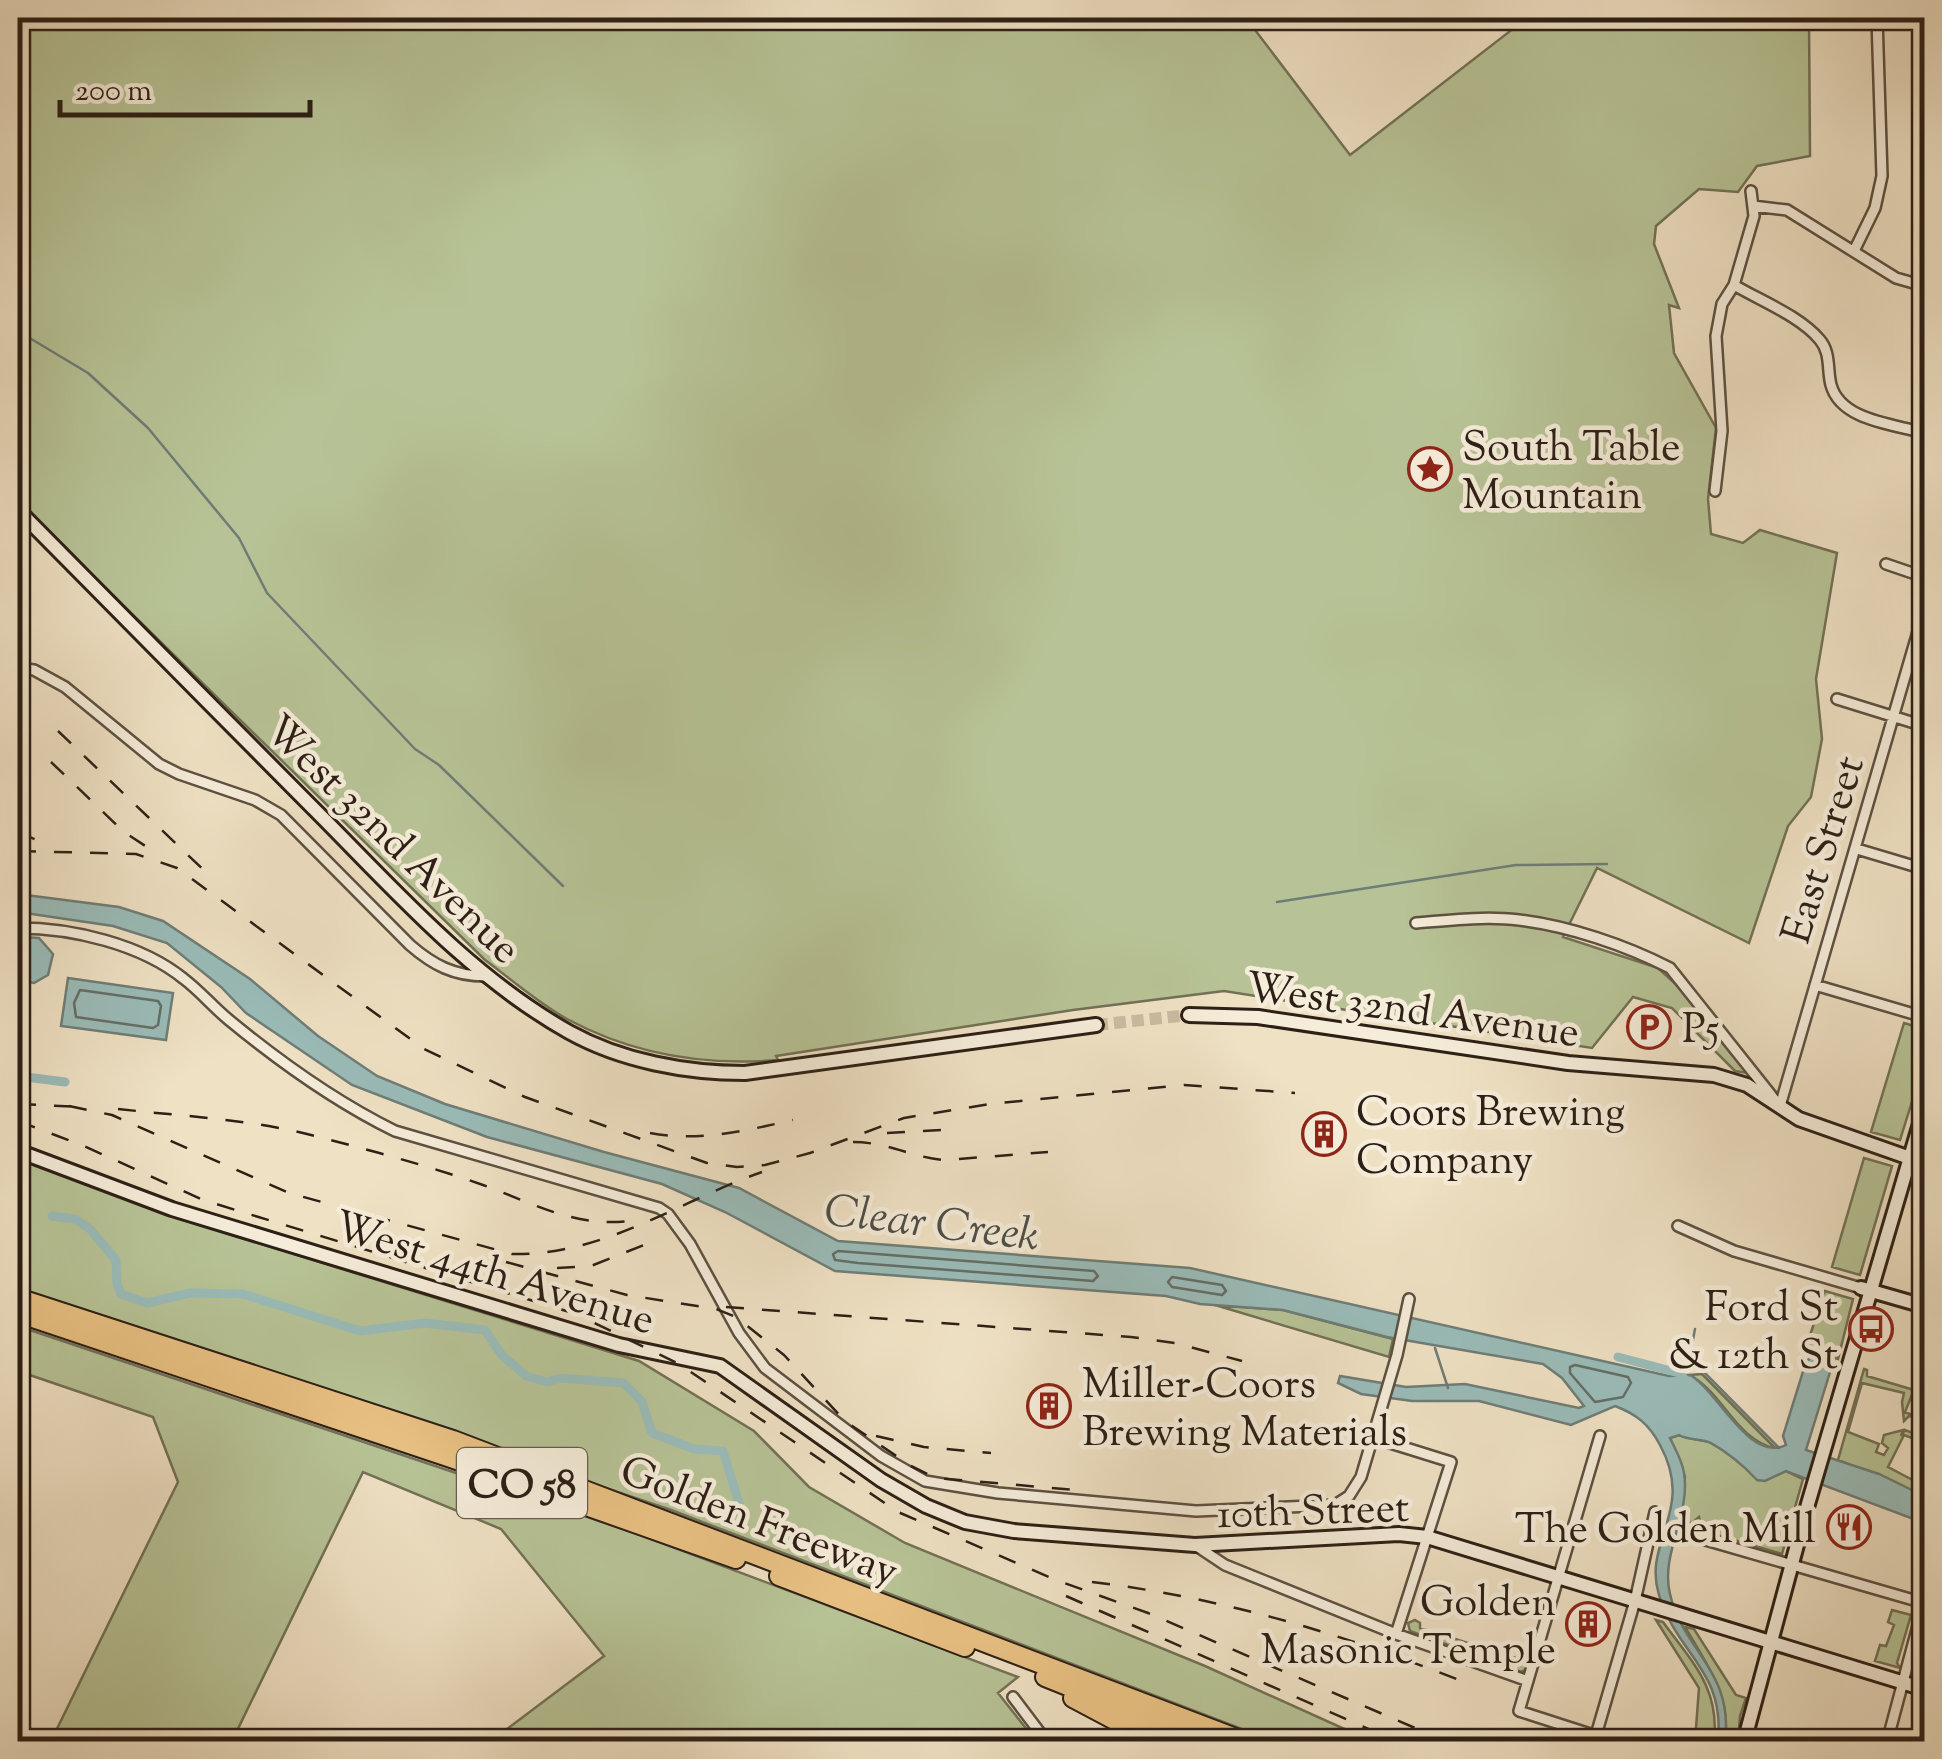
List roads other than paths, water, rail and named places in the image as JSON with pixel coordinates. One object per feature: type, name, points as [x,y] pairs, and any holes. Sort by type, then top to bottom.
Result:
[{"type":"highway","name":"Golden Freeway","points":[[18,1298],[454,1440],[1246,1742]]},
{"type":"highway","name":"Golden Freeway","points":[[18,1313],[469,1464],[726,1556],[1207,1742]]},
{"type":"highway","points":[[1021,1668],[1156,1742]]},
{"type":"street","points":[[1854,251],[1875,208],[1882,176],[1878,18]]},
{"type":"street","points":[[1715,491],[1722,431],[1716,336],[1722,304],[1734,285],[1754,216],[1750,191]]},
{"type":"street","points":[[1753,206],[1787,210],[1896,278],[1924,286]]},
{"type":"street","points":[[1734,285],[1823,344],[1833,392],[1842,405],[1859,415],[1924,432]]},
{"type":"street","name":"West 32nd Avenue","points":[[18,510],[411,909],[486,976],[529,1008],[597,1045],[666,1065],[718,1073],[787,1070],[1096,1025]]},
{"type":"street","points":[[1886,564],[1924,578]]},
{"type":"street","name":"East Street","points":[[1780,1106],[1924,612]]},
{"type":"street","points":[[18,668],[34,670],[65,687],[159,764],[254,800],[281,815],[433,964],[468,976],[486,976]]},
{"type":"street","points":[[1836,699],[1924,726]]},
{"type":"street","points":[[1857,849],[1924,870]]},
{"type":"street","points":[[1416,923],[1520,920],[1586,936],[1651,958],[1670,968],[1780,1106]]},
{"type":"street","points":[[18,928],[55,930],[137,952],[170,970],[313,1082],[395,1131],[666,1212],[690,1244],[745,1342],[765,1368],[880,1456],[925,1481],[998,1493],[1196,1511],[1327,1506],[1344,1500],[1362,1476],[1398,1355],[1410,1299]]},
{"type":"street","points":[[1814,985],[1924,1017]]},
{"type":"street","name":"West 32nd Avenue","points":[[1189,1015],[1258,1017],[1568,1064],[1732,1079],[1799,1119],[1918,1161]]},
{"type":"street","points":[[1744,1742],[1866,1289],[1918,1161],[1924,1110]]},
{"type":"street","name":"West 44th Avenue","points":[[18,1151],[172,1208],[619,1345],[720,1366],[881,1480],[926,1506]]},
{"type":"street","points":[[1678,1226],[1734,1251],[1924,1306]]},
{"type":"street","points":[[1600,1436],[1518,1712],[1595,1739],[1615,1742]]},
{"type":"street","points":[[1374,1438],[1451,1462],[1396,1634]]},
{"type":"street","name":"10th Street","points":[[926,1506],[975,1524],[1014,1531],[1195,1545],[1388,1534],[1427,1538],[1924,1689]]},
{"type":"street","points":[[1595,1739],[1635,1602],[1655,1512]]},
{"type":"street","points":[[1702,1539],[1924,1604],[1887,1742]]},
{"type":"street","points":[[1195,1545],[1225,1565],[1396,1634],[1528,1680]]},
{"type":"street","points":[[1012,1697],[1047,1742]]},
{"type":"water","name":"Clear Creek","points":[[18,894],[119,907],[163,921],[250,979],[318,1036],[377,1076],[445,1104],[739,1188],[838,1241],[1190,1268],[1669,1376],[1690,1375],[1747,1435],[1772,1448],[1786,1445],[1783,1436],[1806,1362],[1811,1357],[1826,1361],[1831,1369],[1806,1450],[1879,1474],[1924,1496],[1924,1523],[1786,1471],[1765,1481],[1757,1480],[1711,1443],[1679,1435],[1670,1438],[1682,1464],[1685,1488],[1669,1564],[1670,1594],[1676,1614],[1722,1697],[1725,1741],[1718,1741],[1714,1697],[1659,1595],[1657,1558],[1673,1489],[1670,1468],[1660,1445],[1641,1421],[1615,1406],[1571,1425],[1479,1401],[1412,1401],[1361,1394],[1338,1383],[1340,1376],[1406,1387],[1465,1384],[1584,1406],[1562,1378],[1543,1364],[1387,1337],[1283,1310],[1200,1304],[1166,1296],[835,1271],[725,1212],[662,1184],[487,1137],[352,1085],[246,1013],[167,943],[113,926],[18,912]]},
{"type":"water","points":[[39,938],[53,954],[48,975],[34,983],[18,980],[18,939]]},
{"type":"water","points":[[68,978],[173,993],[166,1040],[61,1026]]},
{"type":"waterway","points":[[18,331],[88,373],[148,428],[239,538],[267,593],[415,749],[439,765],[563,886]]},
{"type":"waterway","points":[[1277,902],[1516,865],[1607,864]]},
{"type":"waterway","points":[[18,1076],[65,1082]]},
{"type":"waterway","points":[[52,1216],[75,1219],[90,1229],[116,1260],[121,1294],[147,1303],[190,1293],[243,1294],[360,1331],[425,1323],[485,1330],[501,1354],[526,1376],[547,1382],[561,1378],[624,1383],[642,1402],[652,1433],[694,1449],[723,1451],[739,1503]]},
{"type":"waterway","points":[[1695,1329],[1690,1356],[1693,1361],[1779,1448]]},
{"type":"waterway","points":[[1435,1348],[1448,1388]]},
{"type":"waterway","points":[[1618,1357],[1679,1373],[1687,1382]]},
{"type":"tunnel","points":[[1096,1025],[1189,1015]]},
{"type":"railway","points":[[58,731],[212,878]]},
{"type":"railway","points":[[51,762],[124,832],[156,853]]},
{"type":"railway","points":[[18,832],[51,846]]},
{"type":"railway","points":[[18,851],[136,854],[177,868],[424,1049],[525,1097],[707,1163],[765,1165],[810,1153],[904,1118],[990,1104],[1184,1085],[1295,1093]]},
{"type":"railway","points":[[18,1104],[83,1107]]},
{"type":"railway","points":[[69,1106],[112,1115],[289,1193],[512,1254],[546,1252],[610,1237],[762,1172]]},
{"type":"railway","points":[[118,1109],[284,1129],[440,1171],[576,1218],[637,1220]]},
{"type":"railway","points":[[650,1133],[704,1136],[793,1120]]},
{"type":"railway","points":[[18,1121],[203,1200],[576,1314],[679,1364],[898,1512],[1056,1580],[1148,1613],[1443,1740]]},
{"type":"railway","points":[[887,1133],[941,1130]]},
{"type":"railway","points":[[853,1142],[945,1160],[1048,1152]]},
{"type":"railway","points":[[557,1268],[591,1266],[644,1245]]},
{"type":"railway","points":[[506,1262],[627,1295],[716,1309],[736,1317],[784,1355],[845,1421],[911,1466],[936,1478],[1076,1490]]},
{"type":"railway","points":[[726,1307],[1131,1337],[1175,1343],[1242,1361]]},
{"type":"railway","points":[[876,1436],[924,1447],[991,1453]]},
{"type":"railway","points":[[1092,1582],[1189,1598],[1282,1620],[1467,1683]]},
{"type":"railway","points":[[1066,1596],[1398,1742]]},
{"type":"place","name":"South Table Mountain","points":[[1430,469]]},
{"type":"place","name":"P5","points":[[1649,1027]]},
{"type":"place","name":"Coors Brewing Company","points":[[1324,1134]]},
{"type":"place","name":"Ford St & 12th St","points":[[1871,1329]]},
{"type":"place","name":"Miller-Coors Brewing Materials","points":[[1049,1406]]},
{"type":"place","name":"The Golden Mill","points":[[1849,1527]]},
{"type":"place","name":"Golden Masonic Temple","points":[[1588,1624]]}]
